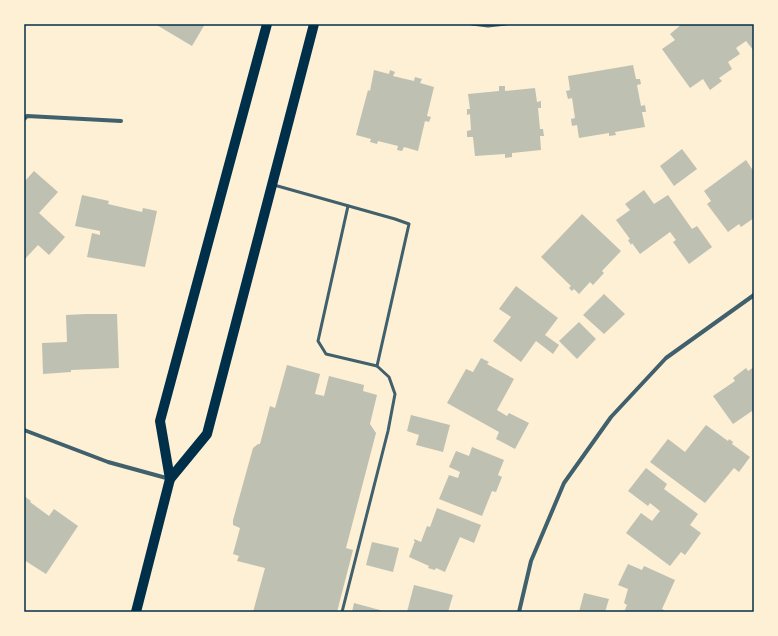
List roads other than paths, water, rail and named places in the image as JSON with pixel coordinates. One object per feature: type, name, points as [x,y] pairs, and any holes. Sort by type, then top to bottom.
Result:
[{"type":"main road","points":[[136,612],[170,479],[160,421],[267,24]]},
{"type":"main road","points":[[170,479],[207,434],[314,24]]},
{"type":"street","points":[[24,119],[27,116],[121,121]]},
{"type":"street","points":[[519,612],[531,561],[564,483],[611,417],[666,358],[754,295]]},
{"type":"street","points":[[24,430],[108,462],[170,479]]},
{"type":"lane","points":[[472,24],[488,26],[506,24]]},
{"type":"lane","points":[[272,184],[409,224],[377,366]]},
{"type":"lane","points":[[342,612],[388,431],[395,394],[389,377],[377,366],[326,354],[318,341],[348,206]]}]
